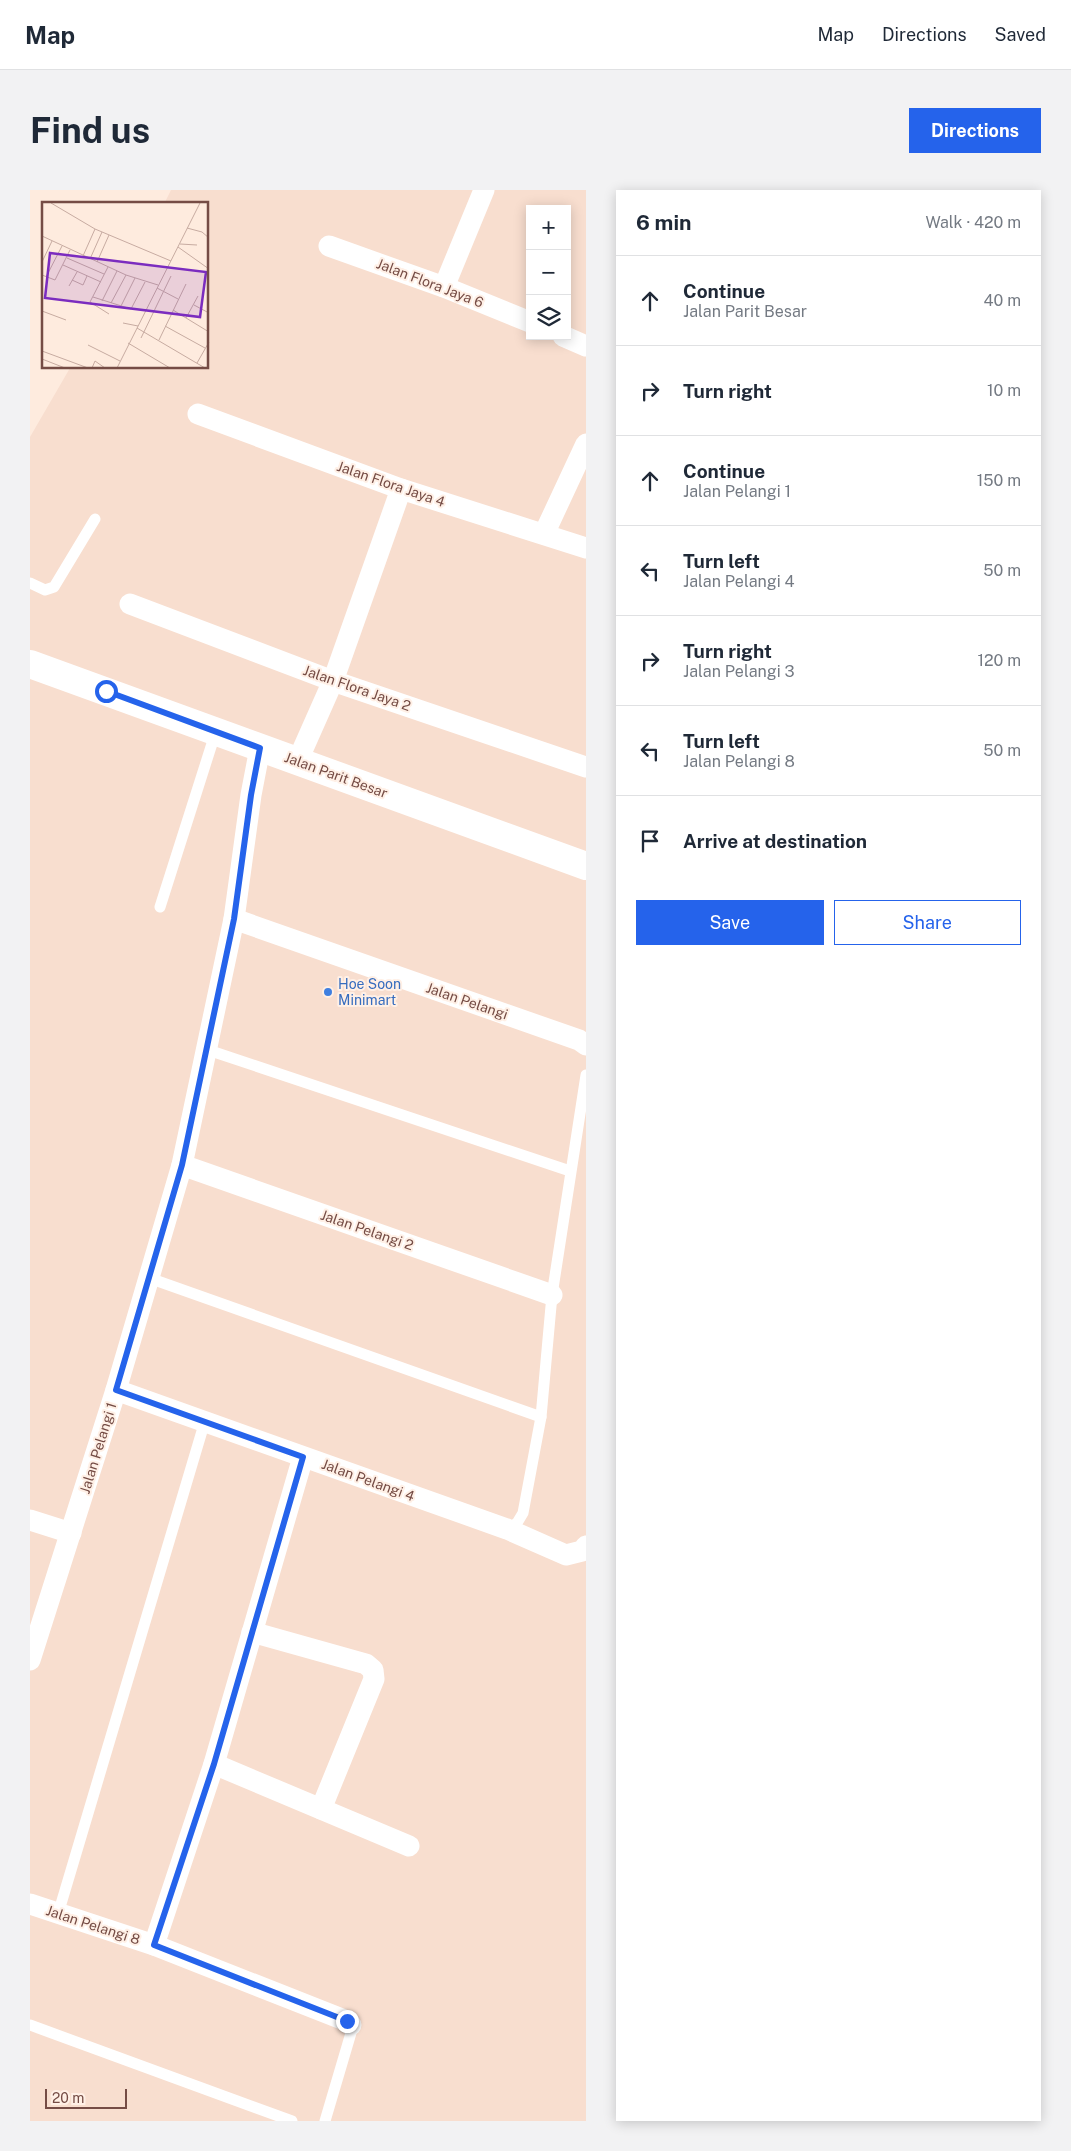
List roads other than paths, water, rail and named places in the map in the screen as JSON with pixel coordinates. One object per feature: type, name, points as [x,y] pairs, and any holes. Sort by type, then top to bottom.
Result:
[{"type":"street","points":[[444,287],[484,190]]},
{"type":"street","name":"Jalan Flora Jaya 6","points":[[329,246],[444,287],[526,320]]},
{"type":"street","points":[[571,339],[586,346]]},
{"type":"street","name":"Jalan Flora Jaya 4","points":[[198,414],[401,489],[586,548]]},
{"type":"street","points":[[544,534],[586,444]]},
{"type":"street","points":[[298,760],[333,681],[401,489]]},
{"type":"street","name":"Jalan Flora Jaya 2","points":[[130,604],[333,681],[586,767]]},
{"type":"street","name":"Jalan Parit Besar","points":[[30,664],[216,731],[259,754],[298,760],[586,866]]},
{"type":"street","name":"Jalan Pelangi 1","points":[[30,1660],[35,1624],[72,1533],[182,1165],[208,1050],[234,919],[251,795],[259,754]]},
{"type":"street","name":"Jalan Pelangi","points":[[234,919],[579,1040],[586,1045]]},
{"type":"street","name":"Jalan Pelangi 2","points":[[182,1165],[552,1296]]},
{"type":"street","name":"Jalan Pelangi 4","points":[[116,1390],[507,1530],[566,1555],[582,1552],[586,1546]]},
{"type":"street","points":[[154,1945],[214,1764],[303,1457]]},
{"type":"street","points":[[30,1520],[72,1533]]},
{"type":"street","points":[[252,1632],[366,1664],[373,1670],[374,1679],[321,1809]]},
{"type":"street","points":[[214,1764],[409,1846]]},
{"type":"street","name":"Jalan Pelangi 8","points":[[30,1904],[154,1945],[347,2021],[351,2025]]},
{"type":"lane","points":[[30,583],[45,590],[54,587],[95,519]]},
{"type":"lane","points":[[160,907],[216,731]]},
{"type":"lane","points":[[208,1050],[570,1171]]},
{"type":"lane","points":[[507,1530],[516,1523],[523,1513],[541,1417],[552,1296],[586,1075]]},
{"type":"lane","points":[[149,1278],[541,1417]]},
{"type":"lane","points":[[58,1914],[205,1421]]},
{"type":"lane","points":[[30,2025],[292,2121]]},
{"type":"lane","points":[[325,2121],[351,2033],[351,2025]]},
{"type":"place","name":"Hoe Soon Minimart","points":[[328,992]]}]
